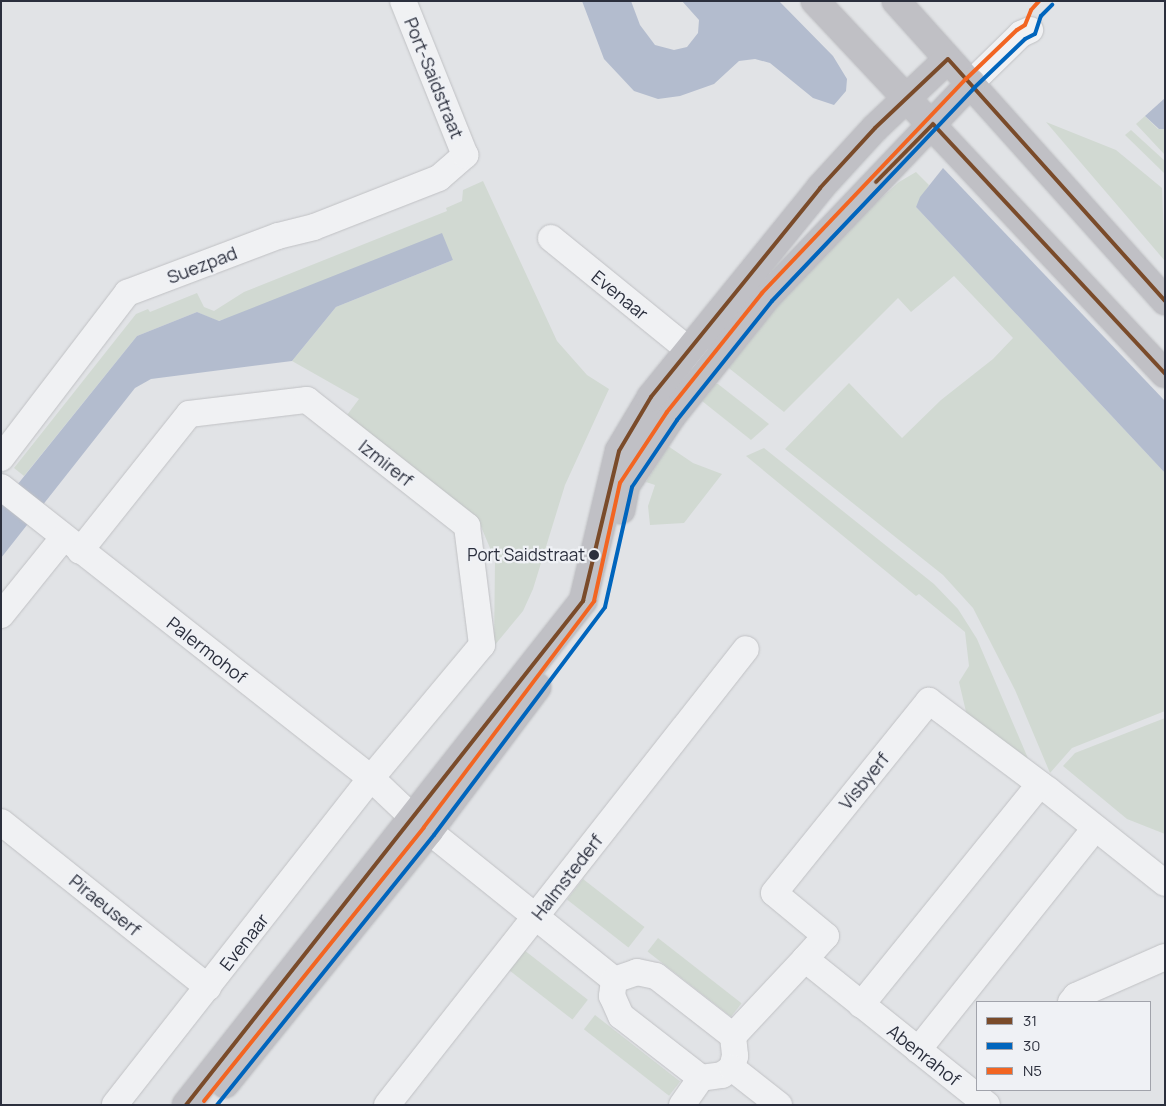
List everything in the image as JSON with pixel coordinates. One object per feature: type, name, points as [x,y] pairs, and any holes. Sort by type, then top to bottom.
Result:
[{"type":"street","name":"Port-Saidstraat","points":[[403,1],[465,155]]},
{"type":"street","points":[[815,1],[933,124],[1165,374]]},
{"type":"street","points":[[896,1],[1165,301]]},
{"type":"street","points":[[209,1105],[420,824],[583,601],[619,451],[651,397],[699,359],[791,270],[933,124],[970,83],[1021,34],[1030,30]]},
{"type":"street","points":[[699,359],[790,223],[906,96],[948,59]]},
{"type":"street","name":"Suezpad","points":[[1,458],[127,293],[278,236],[314,227],[439,178],[465,155]]},
{"type":"street","name":"Evenaar","points":[[551,238],[699,359]]},
{"type":"street","name":"Izmirerf","points":[[1,615],[64,538],[189,414],[307,400],[467,526],[482,645],[371,778]]},
{"type":"street","name":"Palermohof","points":[[1,487],[371,778],[420,824],[614,980]]},
{"type":"street","name":"Halmstederf","points":[[387,1105],[746,648]]},
{"type":"street","name":"Visbyerf","points":[[805,959],[826,936],[774,893],[929,701],[1044,787],[1165,883]]},
{"type":"street","name":"Evenaar","points":[[115,1105],[371,778]]},
{"type":"street","points":[[861,1005],[942,905],[1044,787]]},
{"type":"street","name":"Piraeuserf","points":[[1,822],[208,987]]},
{"type":"street","points":[[186,1105],[420,824]]},
{"type":"street","points":[[918,1050],[1095,828]]},
{"type":"street","points":[[1072,1001],[1076,996],[1165,957]]},
{"type":"street","points":[[733,1036],[805,959]]},
{"type":"street","name":"Abenrahof","points":[[805,959],[988,1105]]},
{"type":"street","points":[[637,972],[656,976],[733,1036],[736,1056],[732,1068],[722,1075],[701,1078],[621,1016],[612,996],[614,980],[637,972]]},
{"type":"street","points":[[732,1068],[779,1105]]},
{"type":"street","points":[[682,1105],[701,1078]]},
{"type":"street","points":[[988,1105],[999,1091]]},
{"type":"shaded area","points":[[1145,116],[1158,129],[1165,129],[1165,155],[1136,124]]},
{"type":"shaded area","points":[[1046,122],[1116,150],[1162,188],[1165,261]]},
{"type":"shaded area","points":[[1131,130],[1165,161],[1165,174],[1125,135]]},
{"type":"shaded area","points":[[916,172],[929,185],[916,207],[1165,473],[1165,711],[1072,748],[1050,773],[1015,690],[973,608],[943,575],[785,449],[849,383],[902,438],[941,400],[993,359],[1013,338],[954,276],[911,312],[898,298],[784,412],[725,365],[792,284],[848,228],[899,182]]},
{"type":"shaded area","points":[[483,181],[557,341],[587,375],[609,389],[565,485],[533,589],[523,611],[494,646],[495,560],[477,517],[347,415],[359,399],[292,361],[336,307],[453,260],[448,250],[218,321],[197,312],[137,336],[24,476],[14,468],[136,314],[148,309],[150,312],[197,293],[204,307],[214,311],[244,292],[447,211],[446,208],[462,201],[463,190]]},
{"type":"shaded area","points":[[707,383],[718,384],[769,424],[751,440],[697,397]]},
{"type":"shaded area","points":[[668,446],[693,463],[722,474],[684,523],[650,525],[648,506],[655,485],[646,482]]},
{"type":"shaded area","points":[[764,448],[934,584],[958,609],[977,639],[1033,770],[967,716],[959,682],[969,666],[965,632],[919,594],[916,596],[746,456]]},
{"type":"shaded area","points":[[1165,718],[1165,834],[1127,819],[1063,766],[1075,753]]},
{"type":"shaded area","points":[[583,879],[644,927],[628,948],[567,899]]},
{"type":"shaded area","points":[[658,938],[742,1003],[731,1017],[648,951]]},
{"type":"shaded area","points":[[524,950],[588,1000],[572,1020],[509,970]]},
{"type":"shaded area","points":[[595,1015],[680,1081],[669,1096],[584,1029]]},
{"type":"water","points":[[582,1],[631,1],[640,25],[655,45],[674,50],[687,47],[698,33],[699,20],[682,1],[779,1],[833,56],[847,79],[846,91],[834,105],[813,98],[770,63],[755,59],[739,61],[714,84],[680,96],[658,99],[634,91],[604,59]]},
{"type":"water","points":[[1165,98],[1165,129],[1159,129],[1145,116]]},
{"type":"water","points":[[943,168],[1165,401],[1165,473],[916,207],[920,197]]},
{"type":"water","points":[[442,233],[453,260],[336,307],[292,361],[151,379],[135,388],[1,558],[1,505],[137,336],[197,312],[219,321]]},
{"type":"transit line","name":"N5","points":[[204,1101],[424,827],[594,601],[620,483],[667,412],[762,293],[966,79],[1017,30],[1025,25],[1031,10],[1039,1]]},
{"type":"transit line","name":"30","points":[[217,1105],[434,835],[605,607],[632,487],[677,420],[772,301],[975,87],[1025,39],[1035,34],[1041,16],[1052,5]]},
{"type":"transit line","name":"31","points":[[186,1105],[583,601],[619,451],[651,397],[820,188],[875,128],[948,59],[1165,301]]},
{"type":"transit line","name":"31","points":[[876,182],[933,124],[1165,374]]},
{"type":"place","name":"Port Saidstraat","points":[[594,555]]}]
